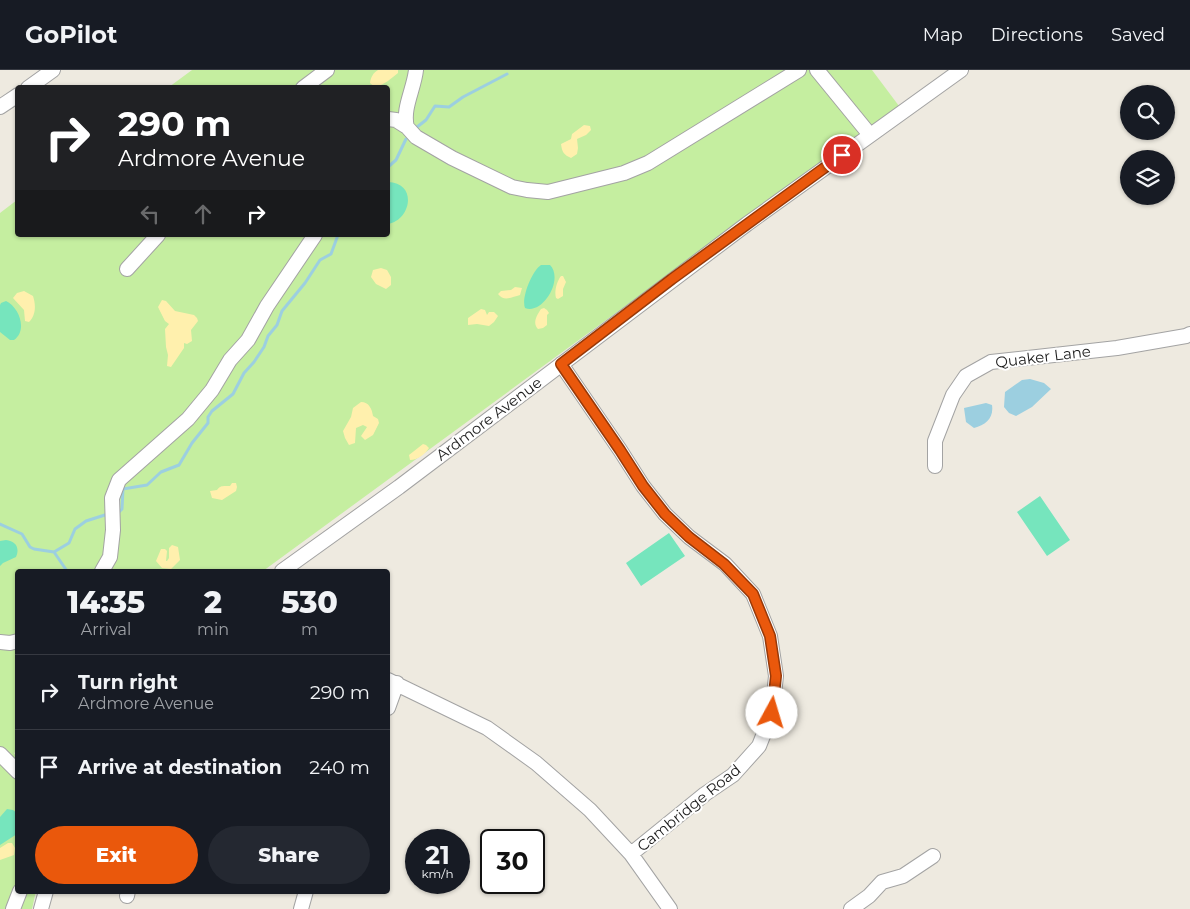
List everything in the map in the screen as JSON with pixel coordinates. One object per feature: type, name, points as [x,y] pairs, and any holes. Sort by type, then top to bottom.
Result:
[{"type":"street","points":[[32,85],[53,70]]},
{"type":"street","points":[[307,85],[327,70]]},
{"type":"street","points":[[407,127],[404,117],[416,70]]},
{"type":"street","points":[[390,118],[407,127],[416,137],[428,144],[512,186],[548,192],[624,173],[648,163],[799,70]]},
{"type":"street","points":[[817,70],[866,130]]},
{"type":"street","name":"Ardmore Avenue","points":[[285,569],[399,487],[739,230],[960,70]]},
{"type":"street","points":[[390,115],[410,96]]},
{"type":"street","points":[[0,107],[15,97]]},
{"type":"street","points":[[127,269],[156,237]]},
{"type":"street","points":[[103,569],[110,556],[112,543],[112,498],[119,480],[188,419],[212,390],[230,360],[248,340],[267,306],[314,237]]},
{"type":"street","name":"Quaker Lane","points":[[935,466],[935,442],[953,395],[966,376],[991,362],[1117,348],[1190,334]]},
{"type":"street","name":"Cambridge Road","points":[[561,364],[643,486],[665,514],[689,537],[724,564],[753,594],[770,636],[776,676],[772,713],[759,746],[732,775],[705,794],[631,854]]},
{"type":"street","points":[[0,642],[15,642]]},
{"type":"street","points":[[390,694],[392,681],[487,728],[536,763],[590,810],[631,854],[670,909]]},
{"type":"street","points":[[0,754],[11,767]]},
{"type":"street","points":[[851,909],[869,896],[882,882],[903,876],[933,856]]},
{"type":"street","points":[[13,909],[19,894]]},
{"type":"street","points":[[41,909],[45,894]]},
{"type":"green space","points":[[192,70],[872,70],[899,106],[266,569],[15,569],[15,894],[35,894],[32,909],[0,909],[0,213],[15,202],[15,237],[390,237],[390,85],[172,85]]},
{"type":"green space","points":[[390,182],[404,188],[407,195],[406,209],[396,221],[390,223]]},
{"type":"green space","points":[[541,265],[550,265],[554,271],[553,287],[545,301],[532,309],[525,308],[524,304],[528,285],[534,273]]},
{"type":"green space","points":[[6,301],[15,308],[20,319],[20,331],[14,340],[10,340],[0,332],[0,305]]},
{"type":"green space","points":[[1040,496],[1070,540],[1047,556],[1017,512]]},
{"type":"green space","points":[[669,533],[685,556],[641,586],[626,563]]},
{"type":"green space","points":[[6,540],[15,543],[17,554],[16,557],[0,566],[0,541]]},
{"type":"green space","points":[[7,809],[15,812],[15,835],[0,845],[0,817]]},
{"type":"sand","points":[[378,70],[398,70],[398,73],[381,85],[370,83]]},
{"type":"sand","points":[[584,125],[590,126],[591,130],[586,135],[577,139],[577,154],[571,158],[564,153],[561,144],[571,139],[572,134]]},
{"type":"sand","points":[[381,268],[387,270],[391,277],[391,285],[386,289],[376,284],[371,277],[373,270]]},
{"type":"sand","points":[[561,276],[563,276],[566,282],[563,296],[558,299],[555,295],[557,283]]},
{"type":"sand","points":[[515,287],[522,288],[520,295],[503,298],[498,294],[501,291],[511,290]]},
{"type":"sand","points":[[24,291],[33,296],[35,303],[35,310],[29,322],[25,321],[24,310],[13,298],[17,293]]},
{"type":"sand","points":[[162,300],[166,301],[175,311],[194,315],[198,321],[191,330],[192,341],[187,344],[184,343],[184,348],[171,367],[167,366],[168,355],[165,329],[169,324],[165,321],[158,307]]},
{"type":"sand","points":[[544,308],[549,313],[547,315],[547,325],[538,329],[535,324],[536,319],[541,309]]},
{"type":"sand","points":[[481,309],[485,310],[487,315],[489,312],[494,312],[498,316],[489,326],[468,325],[468,318]]},
{"type":"sand","points":[[361,402],[370,406],[373,416],[378,419],[379,423],[373,435],[365,440],[361,436],[367,427],[363,425],[356,428],[355,443],[349,445],[343,431],[351,417],[353,408]]},
{"type":"sand","points":[[423,444],[429,448],[418,458],[410,460],[409,455]]},
{"type":"sand","points":[[232,483],[236,483],[236,491],[222,500],[212,498],[210,491],[217,490],[222,486],[230,486]]},
{"type":"sand","points":[[172,545],[178,547],[180,560],[171,569],[162,568],[156,561],[161,549],[167,551],[167,561],[169,558],[169,548]]},
{"type":"sand","points":[[8,843],[12,843],[15,848],[14,855],[0,860],[0,848]]},
{"type":"water","points":[[1030,379],[1044,383],[1051,389],[1032,407],[1016,416],[1009,413],[1004,407],[1005,392],[1022,380]]},
{"type":"water","points":[[986,403],[992,405],[992,414],[985,423],[974,428],[966,422],[964,408]]},
{"type":"waterway","points":[[417,127],[426,120],[435,106],[449,107],[463,97],[507,74]]},
{"type":"waterway","points":[[390,165],[396,160],[406,139]]},
{"type":"waterway","points":[[119,512],[122,509],[123,489],[147,485],[161,472],[179,465],[192,443],[208,423],[208,417],[212,411],[233,394],[244,373],[254,362],[264,347],[268,336],[277,325],[282,311],[305,283],[320,260],[331,254],[337,237]]},
{"type":"waterway","points":[[54,552],[69,543],[75,529],[86,521],[108,514]]},
{"type":"waterway","points":[[0,524],[22,534],[30,547],[54,552],[66,569]]},
{"type":"route","points":[[772,713],[776,676],[770,636],[753,594],[724,564],[689,537],[665,514],[643,486],[561,364],[672,279],[842,155]]}]
